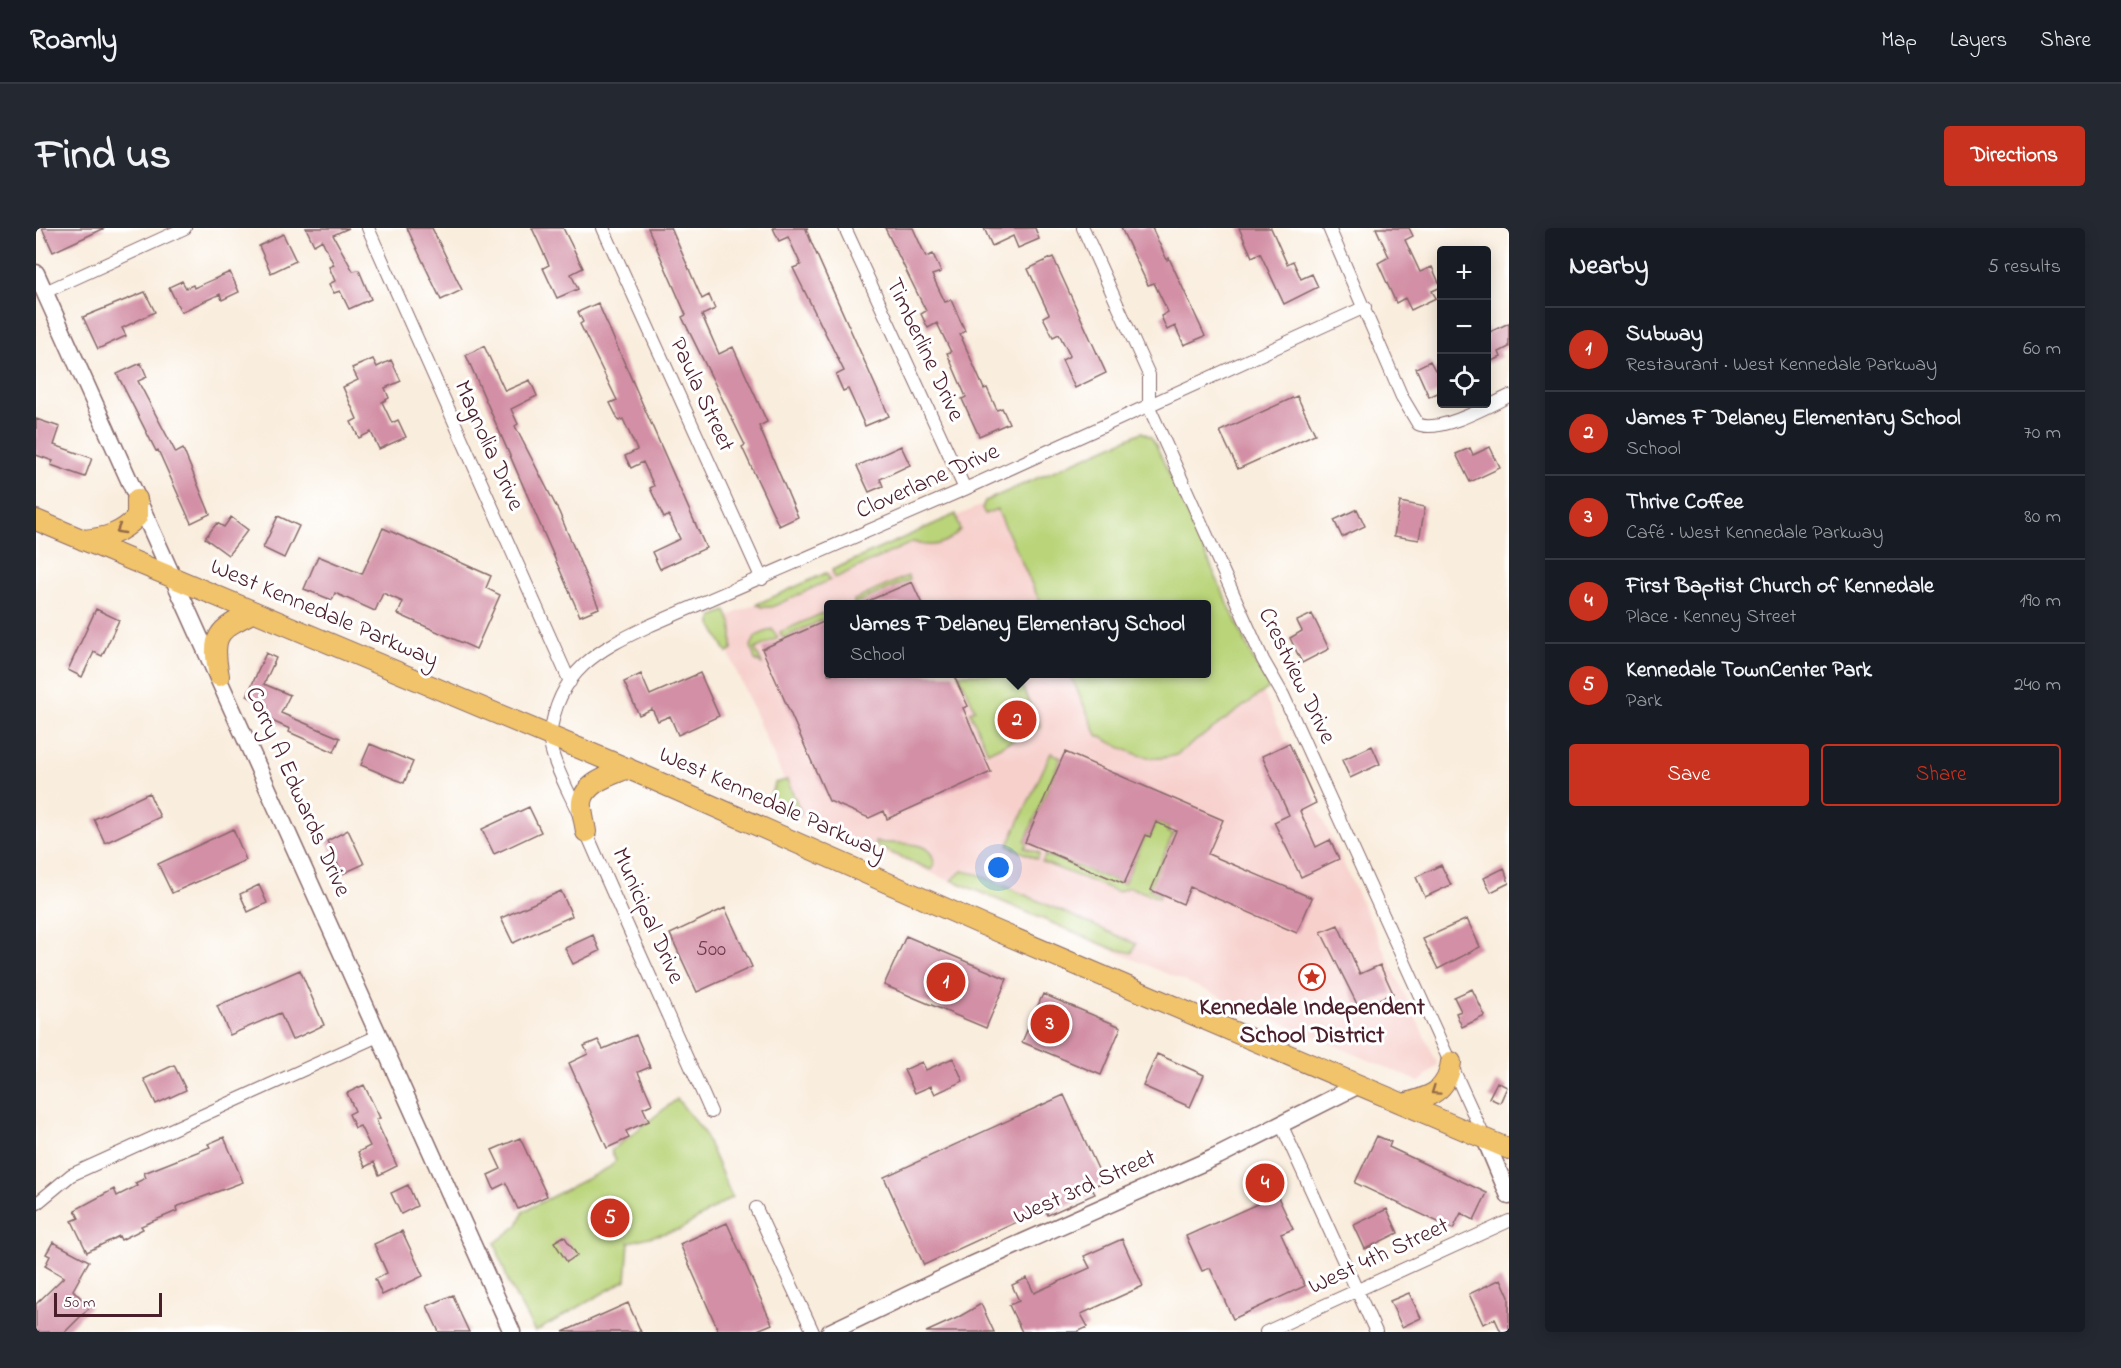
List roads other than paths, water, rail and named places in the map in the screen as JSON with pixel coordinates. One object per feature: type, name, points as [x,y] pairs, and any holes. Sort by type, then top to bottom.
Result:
[{"type":"main road","points":[[83,540],[105,538],[125,529],[137,517],[137,500]]},
{"type":"main road","name":"West Kennedale Parkway","points":[[36,520],[628,768],[983,925],[1509,1149]]},
{"type":"main road","points":[[219,676],[215,654],[217,637],[226,626],[254,612]]},
{"type":"main road","points":[[586,832],[582,802],[588,789],[599,781],[628,768]]},
{"type":"main road","points":[[1403,1104],[1424,1099],[1441,1088],[1449,1078],[1451,1062]]},
{"type":"street","points":[[45,292],[185,228]]},
{"type":"street","name":"Magnolia Drive","points":[[368,228],[570,682]]},
{"type":"street","name":"Paula Street","points":[[603,228],[762,579]]},
{"type":"street","name":"Timberline Drive","points":[[845,228],[965,489]]},
{"type":"street","name":"Crestview Drive","points":[[1083,228],[1149,375],[1149,407],[1485,1139]]},
{"type":"street","points":[[1329,228],[1410,415],[1422,426],[1431,427],[1470,415],[1509,396]]},
{"type":"street","name":"Corry A Edwards Drive","points":[[36,273],[512,1332]]},
{"type":"street","name":"Cloverlane Drive","points":[[550,736],[558,705],[570,682],[585,661],[606,647],[1149,407],[1365,307]]},
{"type":"street","name":"Municipal Drive","points":[[550,736],[554,757],[586,832],[711,1112]]},
{"type":"street","points":[[36,1204],[71,1175],[380,1035]]},
{"type":"street","name":"West 3rd Street","points":[[830,1332],[967,1267],[1218,1156],[1359,1085]]},
{"type":"street","points":[[1281,1124],[1377,1332]]},
{"type":"street","points":[[1485,1139],[1509,1196]]},
{"type":"street","points":[[756,1208],[813,1332]]},
{"type":"street","name":"West 4th Street","points":[[1266,1332],[1509,1221]]},
{"type":"place","name":"James F Delaney Elementary School","points":[[1017,720]]},
{"type":"place","name":"Kennedale Independent School District","points":[[1312,977]]},
{"type":"place","name":"Subway","points":[[946,982]]},
{"type":"place","name":"Thrive Coffee","points":[[1050,1024]]},
{"type":"place","name":"First Baptist Church of Kennedale","points":[[1265,1183]]},
{"type":"place","name":"Kennedale TownCenter Park","points":[[610,1218]]}]
